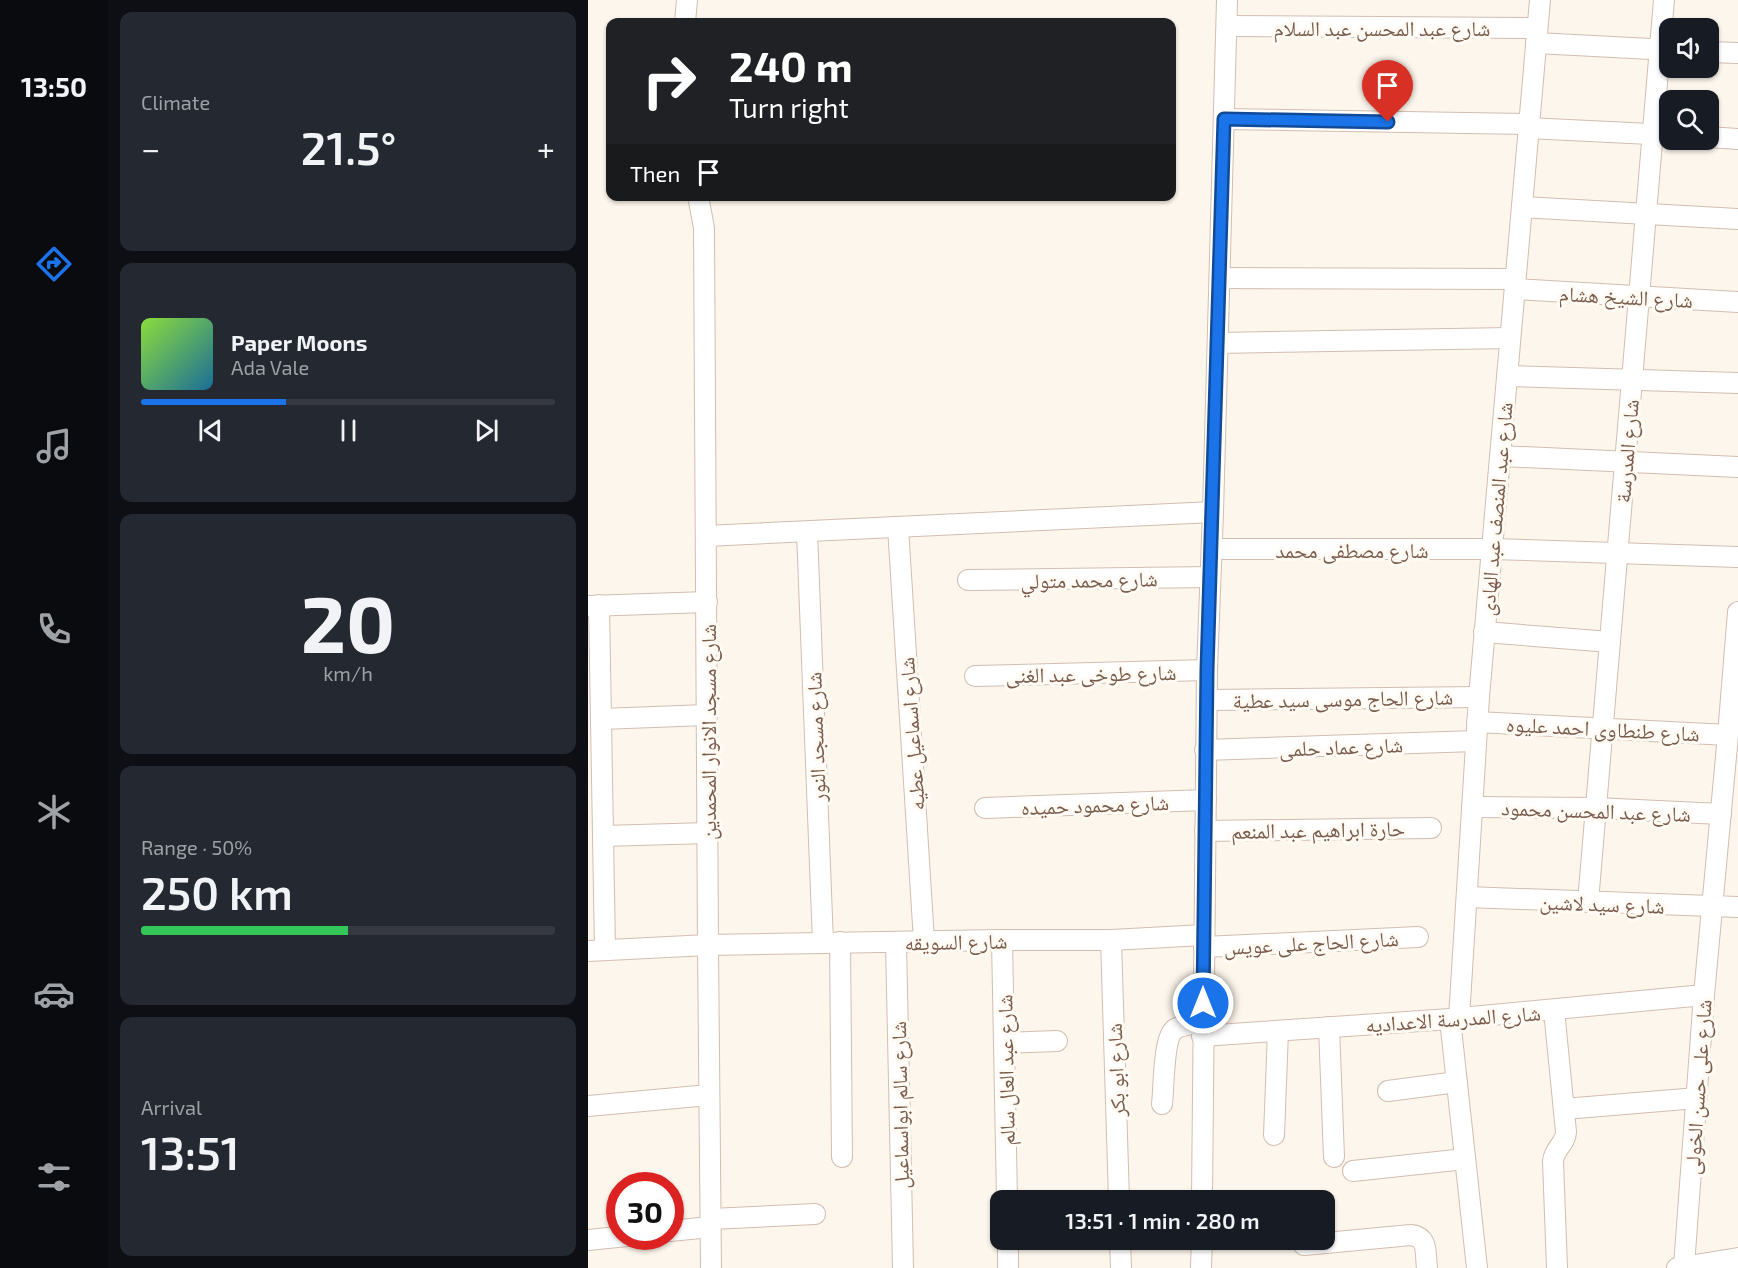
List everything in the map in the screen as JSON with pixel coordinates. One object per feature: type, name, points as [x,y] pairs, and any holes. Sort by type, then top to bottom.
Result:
[{"type":"street","points":[[686,18],[687,0]]},
{"type":"street","points":[[1202,1190],[1205,750],[1227,0]]},
{"type":"street","name":"شارع عبد المنصف عبد الهادى","points":[[1477,1268],[1457,1082],[1455,1018],[1467,897],[1484,632],[1540,0]]},
{"type":"street","name":"شارع المدرسة","points":[[1664,0],[1664,18]]},
{"type":"street","name":"شارع عبد المحسن عبد السلام","points":[[1227,26],[1537,36],[1659,49]]},
{"type":"street","points":[[1719,53],[1738,54]]},
{"type":"street","points":[[1224,119],[1529,126],[1659,135]]},
{"type":"street","points":[[1719,138],[1738,139]]},
{"type":"street","name":"شارع المدرسة","points":[[1588,902],[1646,214],[1659,146]]},
{"type":"street","name":"شارع مسجد الانوار المحمدين","points":[[699,201],[704,228],[711,1268]]},
{"type":"street","points":[[1522,207],[1738,219]]},
{"type":"street","name":"شارع الشيخ هشام","points":[[1220,278],[1515,284],[1639,296],[1738,302]]},
{"type":"street","points":[[1218,343],[1510,338]]},
{"type":"street","points":[[1507,376],[1738,383]]},
{"type":"street","points":[[1500,456],[1738,467]]},
{"type":"street","points":[[706,536],[1213,512]]},
{"type":"street","name":"شارع اسماعيل عطيه","points":[[898,528],[924,941]]},
{"type":"street","name":"شارع مسجد النور","points":[[807,531],[842,1156]]},
{"type":"street","name":"شارع مصطفى محمد","points":[[1212,549],[1492,549],[1738,557]]},
{"type":"street","name":"شارع محمد متولي","points":[[968,580],[1210,578]]},
{"type":"street","points":[[596,951],[603,836],[601,719],[594,606],[707,602]]},
{"type":"street","name":"شارع على حسن الخولى","points":[[1681,1267],[1712,907],[1727,809],[1728,735],[1738,612]]},
{"type":"street","points":[[1484,632],[1610,642]]},
{"type":"street","name":"شارع طوخى عبد الغنى","points":[[975,676],[1207,670]]},
{"type":"street","name":"شارع الحاج موسى سيد عطية","points":[[1207,700],[1479,697]]},
{"type":"street","points":[[601,719],[706,715]]},
{"type":"street","name":"شارع طنطاوى احمد عليوه","points":[[1477,722],[1728,735]]},
{"type":"street","name":"شارع عماد حلمى","points":[[1205,750],[1476,741]]},
{"type":"street","name":"شارع محمود حميده","points":[[984,808],[1206,800]]},
{"type":"street","name":"شارع عبد المحسن محمود","points":[[1472,807],[1727,809]]},
{"type":"street","name":"حارة ابراهيم عبد المنعم","points":[[1205,831],[1431,828]]},
{"type":"street","points":[[603,836],[708,834]]},
{"type":"street","name":"شارع سيد لاشين","points":[[1467,897],[1738,908]]},
{"type":"street","name":"شارع الحاج على عويس","points":[[1204,941],[1418,937]]},
{"type":"street","name":"شارع عبد العال سالم","points":[[1002,940],[1007,1190]]},
{"type":"street","name":"شارع ابو بكر","points":[[1111,940],[1119,1190]]},
{"type":"street","name":"شارع السويقه","points":[[596,951],[708,945],[924,941],[1204,941]]},
{"type":"street","name":"شارع سالم ابواسماعيل","points":[[896,943],[903,1268]]},
{"type":"street","name":"شارع المدرسة الاعداديه","points":[[1162,1104],[1167,1045],[1171,1033],[1180,1027],[1278,1031],[1554,1010],[1704,995]]},
{"type":"street","points":[[1554,1010],[1566,1137],[1556,1151],[1553,1161],[1557,1268]]},
{"type":"street","points":[[1329,1027],[1334,1157]]},
{"type":"street","points":[[1274,1135],[1278,1031]]},
{"type":"street","points":[[1004,1043],[1057,1041]]},
{"type":"street","points":[[1388,1091],[1457,1082]]},
{"type":"street","points":[[588,1106],[709,1095]]},
{"type":"street","points":[[1564,1109],[1697,1098]]},
{"type":"street","points":[[1353,1171],[1465,1159]]},
{"type":"street","points":[[684,1228],[711,1223],[815,1214]]},
{"type":"street","points":[[1335,1242],[1418,1236],[1424,1242],[1427,1268]]},
{"type":"street","points":[[588,1240],[606,1238]]},
{"type":"street","points":[[1008,1250],[1008,1268]]},
{"type":"street","points":[[1120,1250],[1121,1268]]},
{"type":"street","points":[[1201,1268],[1202,1250]]},
{"type":"street","points":[[1681,1267],[1738,1258]]},
{"type":"route","points":[[1203,1003],[1205,750],[1224,119],[1388,122]]}]
